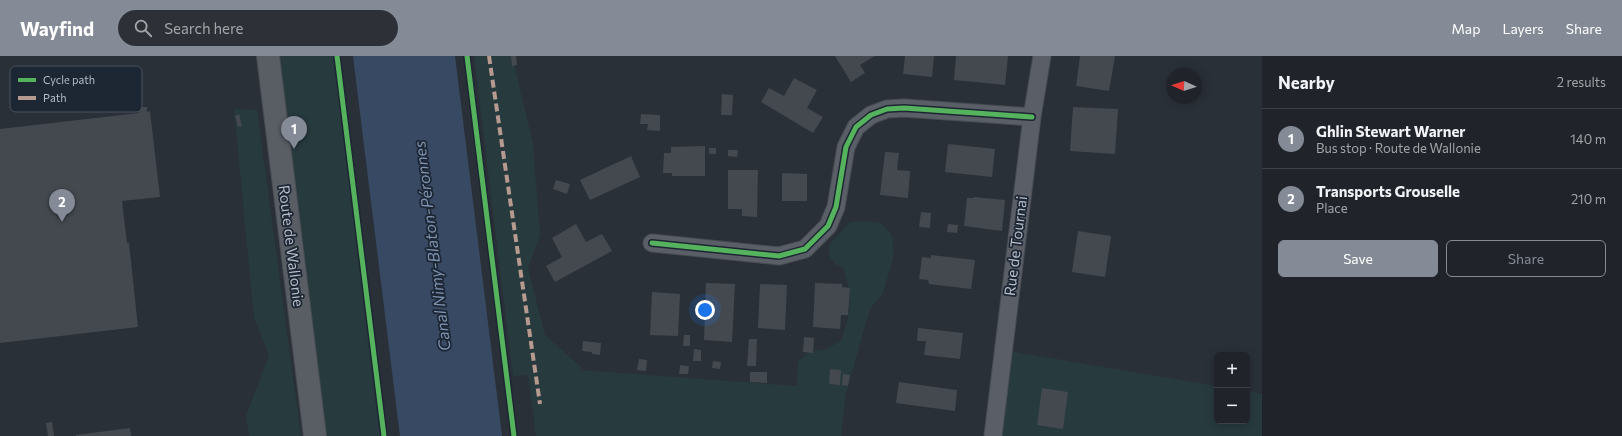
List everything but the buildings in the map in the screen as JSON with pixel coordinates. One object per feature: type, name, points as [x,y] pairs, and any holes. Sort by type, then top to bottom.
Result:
[{"type":"main road","name":"Route de Wallonie","points":[[268,56],[316,436]]},
{"type":"street","name":"Rue de Tournai","points":[[993,436],[1032,116],[1042,56]]},
{"type":"street","points":[[652,243],[779,256],[804,249],[828,226],[836,207],[846,147],[856,127],[871,115],[887,109],[904,108],[1032,116]]},
{"type":"green space","points":[[277,56],[337,56],[384,436],[325,436]]},
{"type":"green space","points":[[474,56],[512,56],[533,143],[540,235],[528,268],[545,335],[583,369],[578,370],[797,386],[798,362],[809,352],[826,349],[841,341],[849,314],[850,305],[846,277],[843,267],[835,264],[829,256],[830,244],[850,222],[867,221],[881,223],[892,235],[894,255],[883,293],[870,309],[846,393],[841,436],[536,436],[528,375],[513,376]]},
{"type":"green space","points":[[234,109],[257,110],[301,436],[249,436],[246,416],[269,355],[254,318]]},
{"type":"green space","points":[[1004,350],[1214,385],[1214,424],[1250,424],[1250,392],[1262,394],[1262,436],[993,436]]},
{"type":"water","name":"Canal Nimy-Blaton-Péronnes","points":[[353,56],[455,56],[502,436],[400,436]]},
{"type":"marked path","points":[[489,56],[540,404]]},
{"type":"cycle path","points":[[337,56],[384,436]]},
{"type":"cycle path","points":[[467,56],[514,436]]},
{"type":"cycle path","points":[[652,243],[779,256],[805,249],[828,226],[836,207],[846,147],[856,127],[871,115],[887,109],[904,108],[1032,117]]},
{"type":"place","name":"Ghlin Stewart Warner","points":[[294,149]]},
{"type":"place","name":"Transports Grouselle","points":[[62,222]]}]
